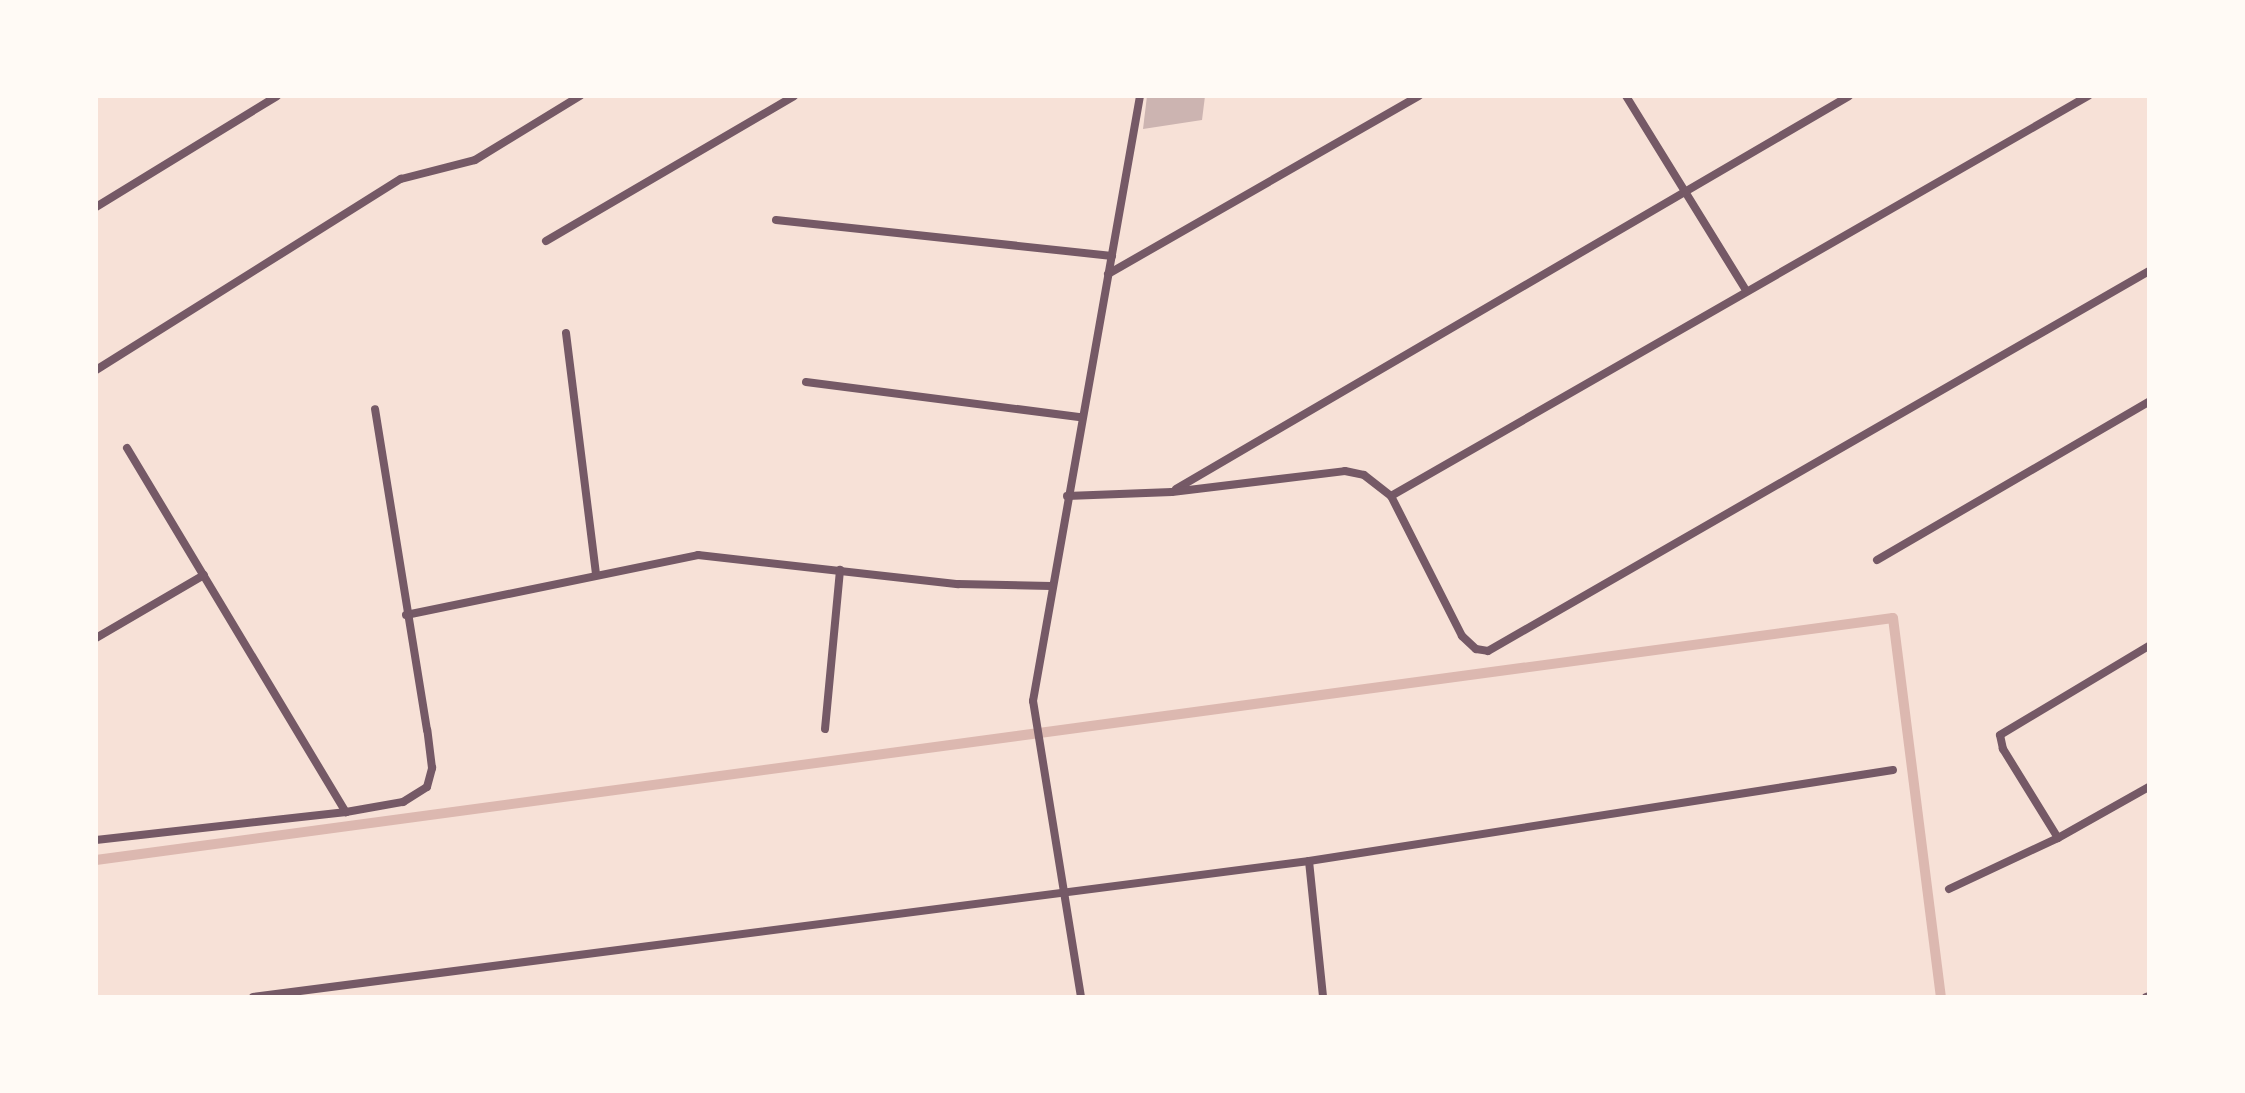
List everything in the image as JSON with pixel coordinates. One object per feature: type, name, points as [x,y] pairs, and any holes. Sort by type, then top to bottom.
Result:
[{"type":"street","points":[[96,207],[277,96]]},
{"type":"street","points":[[96,370],[401,179],[475,160],[580,96]]},
{"type":"street","points":[[546,241],[794,96]]},
{"type":"street","points":[[1081,997],[1034,723],[1051,586],[1140,96]]},
{"type":"street","points":[[1108,274],[1419,96]]},
{"type":"street","points":[[1626,96],[1746,290]]},
{"type":"street","points":[[1172,492],[1849,96]]},
{"type":"street","points":[[1391,496],[2088,96]]},
{"type":"street","points":[[776,220],[1112,256]]},
{"type":"street","points":[[1067,496],[1172,492],[1345,471],[1373,479],[1391,496],[1462,636],[1476,649],[1501,648],[2149,271]]},
{"type":"street","points":[[566,333],[596,574]]},
{"type":"street","points":[[806,382],[1081,417]]},
{"type":"street","points":[[1877,560],[2149,402]]},
{"type":"street","points":[[96,840],[346,812],[403,802],[423,791],[431,777],[375,409]]},
{"type":"street","points":[[127,448],[346,812]]},
{"type":"street","points":[[406,615],[698,555],[958,584],[1051,586]]},
{"type":"street","points":[[825,729],[840,570]]},
{"type":"street","points":[[96,638],[204,575]]},
{"type":"street","points":[[2058,838],[2003,749],[2000,735],[2149,646]]},
{"type":"street","points":[[253,997],[1309,861],[1893,770]]},
{"type":"street","points":[[1949,889],[2058,838],[2149,787]]},
{"type":"street","points":[[1309,861],[1323,997]]},
{"type":"building","points":[[1147,96],[1205,96],[1202,120],[1143,129]]},
{"type":"waterway","points":[[96,860],[1893,618],[1941,997]]}]
